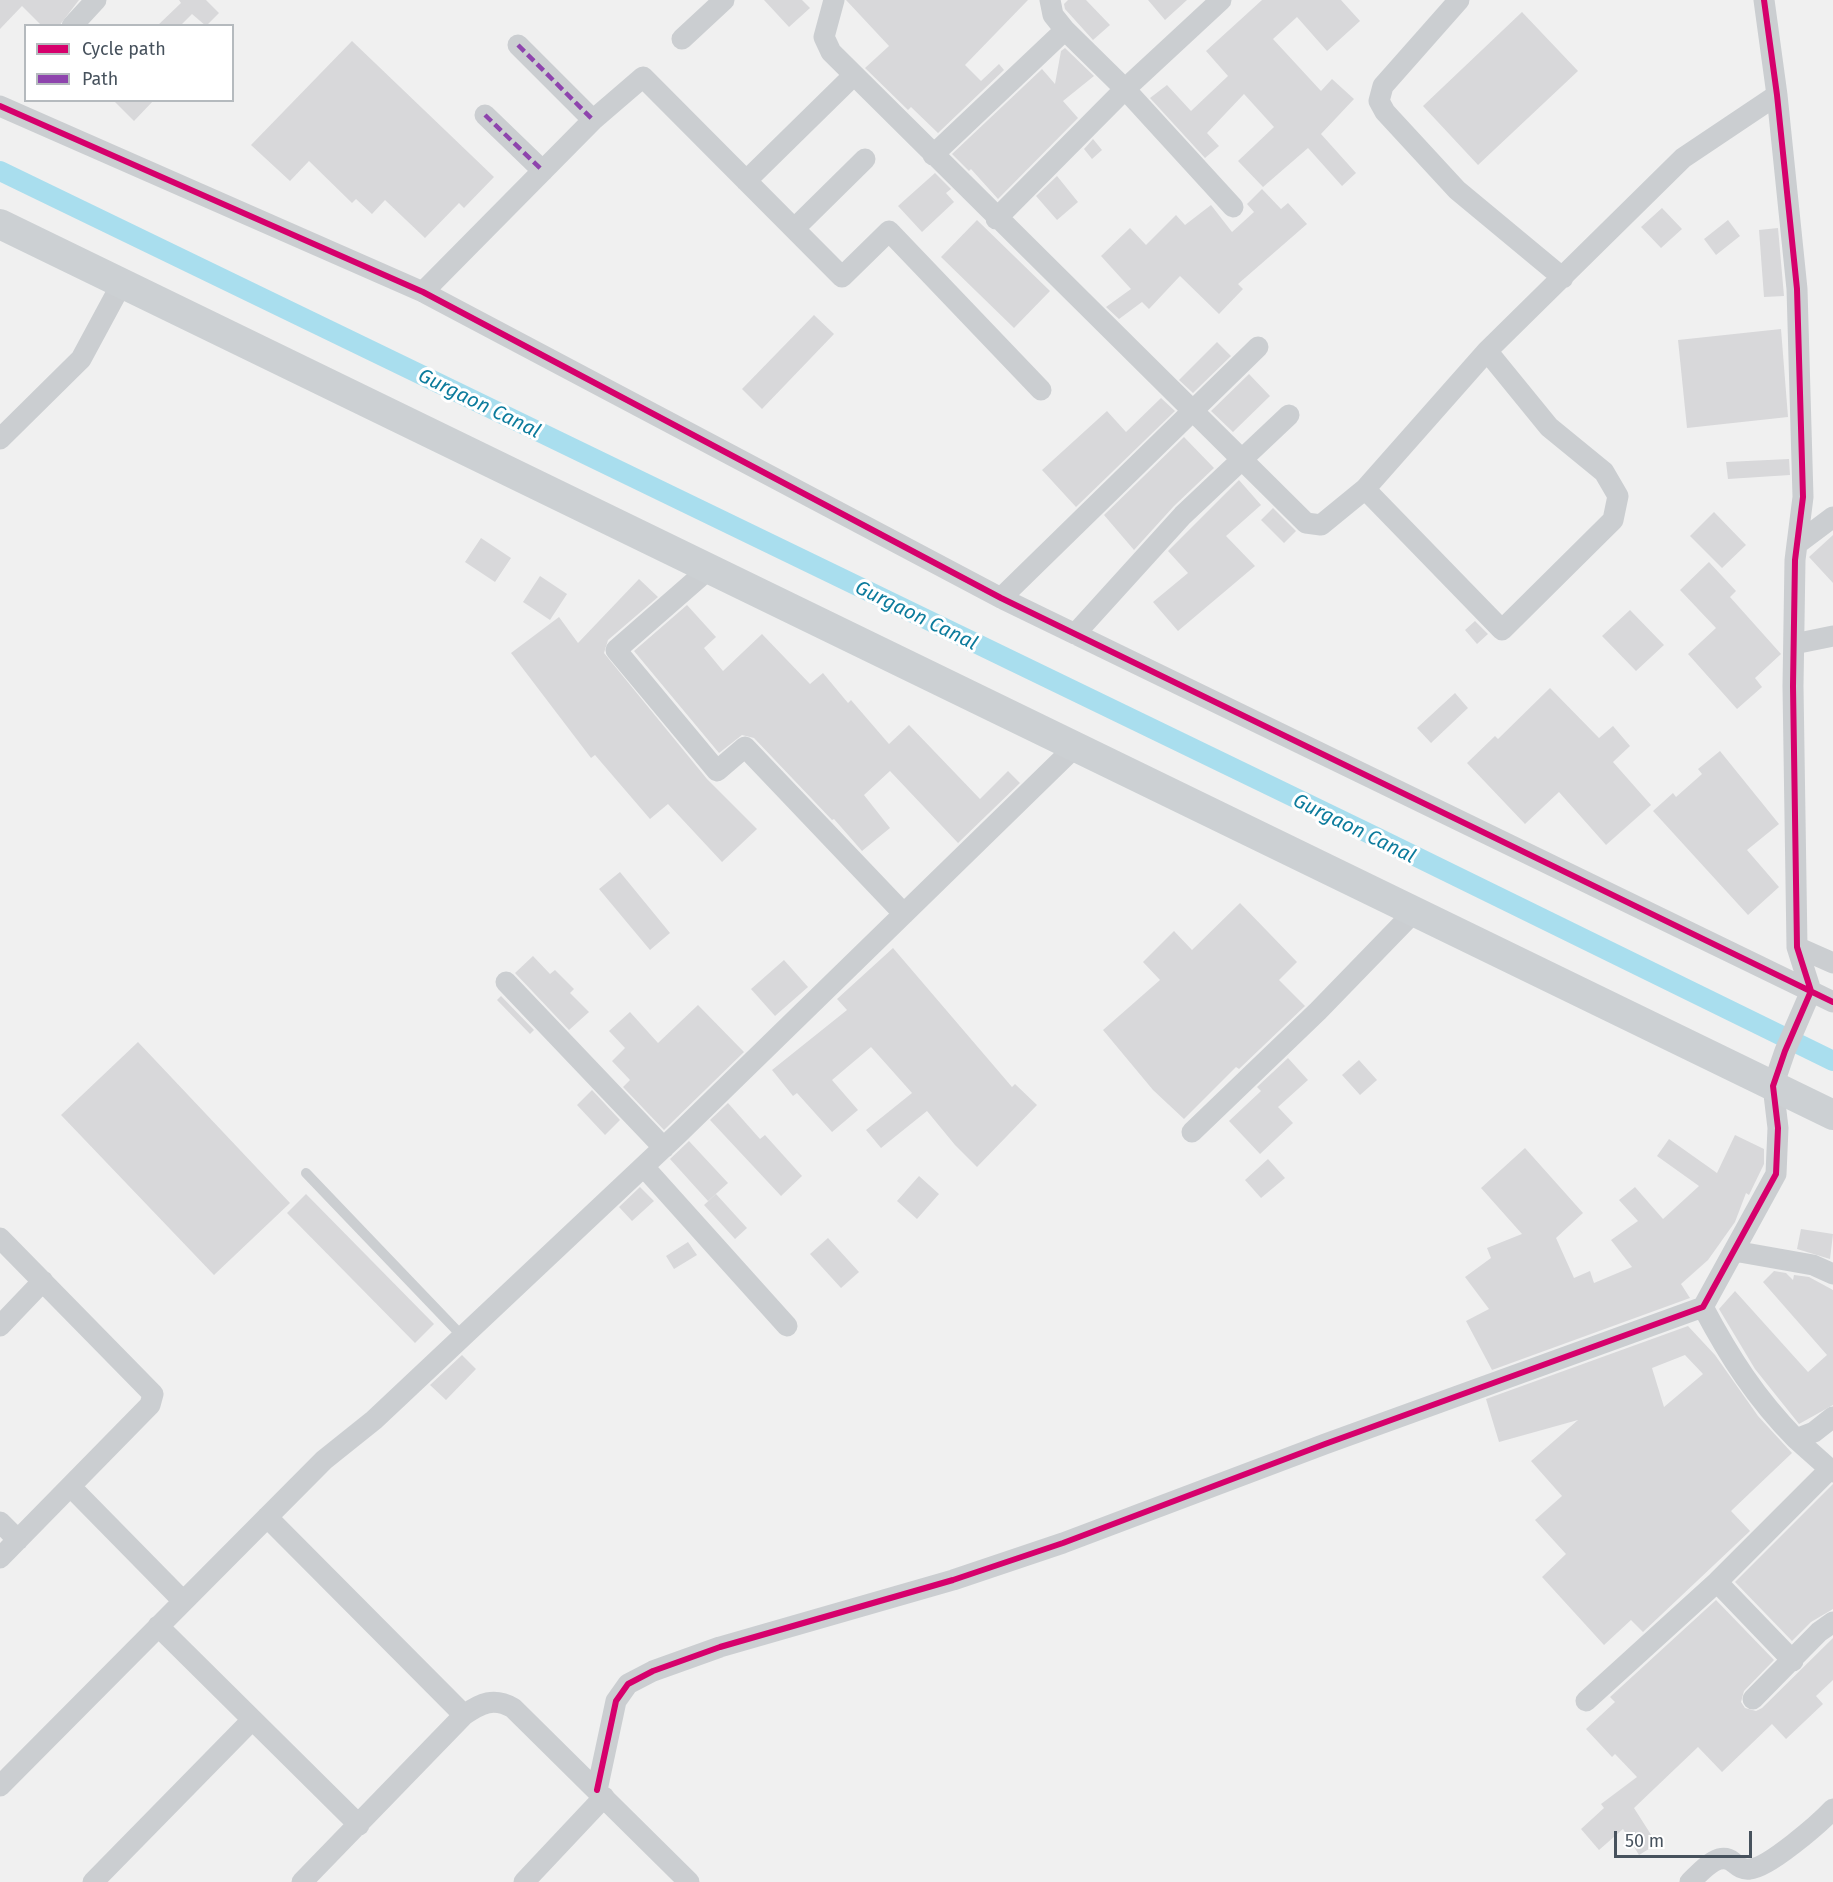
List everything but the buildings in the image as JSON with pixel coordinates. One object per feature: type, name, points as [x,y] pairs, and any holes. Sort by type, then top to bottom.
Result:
[{"type":"street","points":[[74,24],[96,0]]},
{"type":"street","points":[[682,39],[724,0]]},
{"type":"street","points":[[834,0],[824,37],[831,52],[1240,460],[1306,523],[1321,525],[1365,489],[1487,351],[1683,158],[1777,95]]},
{"type":"street","points":[[1050,0],[1053,15],[1065,30],[1125,88],[1233,207]]},
{"type":"street","points":[[996,219],[1125,88],[1221,0]]},
{"type":"street","points":[[1459,0],[1383,86],[1379,101],[1385,112],[1457,190],[1563,278]]},
{"type":"street","points":[[524,1882],[601,1793],[616,1701],[628,1684],[645,1675],[720,1647],[954,1580],[1063,1543],[1325,1444],[1703,1307],[1776,1174],[1778,1128],[1773,1086],[1785,1051],[1811,991],[1797,947],[1794,644],[1797,544],[1803,497],[1797,289],[1777,95],[1764,0]]},
{"type":"street","points":[[933,155],[1065,30]]},
{"type":"street","points":[[518,45],[593,120]]},
{"type":"street","points":[[746,180],[854,75]]},
{"type":"street","points":[[423,292],[593,120],[643,77],[842,277],[889,231],[1041,390]]},
{"type":"street","points":[[0,106],[423,292],[1001,598],[1833,1002]]},
{"type":"street","points":[[485,116],[543,171]]},
{"type":"street","points":[[794,229],[865,159]]},
{"type":"street","points":[[0,224],[1833,1115]]},
{"type":"street","points":[[0,439],[81,358],[122,283]]},
{"type":"street","points":[[1001,598],[1258,347]]},
{"type":"street","points":[[1365,489],[1502,630],[1613,520],[1618,496],[1604,472],[1549,427],[1487,351]]},
{"type":"street","points":[[1075,634],[1184,515],[1289,415]]},
{"type":"street","points":[[1797,544],[1833,517]]},
{"type":"street","points":[[710,568],[616,650],[717,771],[746,747],[904,914]]},
{"type":"street","points":[[1794,644],[1833,636]]},
{"type":"street","points":[[0,1786],[324,1460],[359,1433],[644,1167],[1077,746]]},
{"type":"street","points":[[1192,1132],[1318,1011],[1415,911]]},
{"type":"street","points":[[1797,947],[1833,963]]},
{"type":"street","points":[[506,982],[664,1148]]},
{"type":"street","points":[[644,1167],[787,1326]]},
{"type":"street","points":[[0,1238],[153,1394],[150,1405],[0,1557]]},
{"type":"street","points":[[1734,1251],[1813,1265],[1833,1274]]},
{"type":"street","points":[[0,1326],[44,1281]]},
{"type":"street","points":[[1586,1701],[1717,1582],[1831,1471],[1774,1417],[1730,1359],[1703,1307]]},
{"type":"street","points":[[1796,1439],[1814,1432],[1833,1417]]},
{"type":"street","points":[[71,1486],[183,1601]]},
{"type":"street","points":[[267,1516],[464,1715]]},
{"type":"street","points":[[0,1522],[18,1540]]},
{"type":"street","points":[[1717,1582],[1793,1660]]},
{"type":"street","points":[[1753,1699],[1819,1632],[1833,1622]]},
{"type":"street","points":[[158,1626],[358,1825]]},
{"type":"street","points":[[302,1882],[464,1715],[482,1703],[489,1702],[513,1708],[689,1882]]},
{"type":"street","points":[[93,1882],[251,1721]]},
{"type":"street","points":[[1690,1882],[1718,1859],[1728,1859],[1742,1869],[1751,1869],[1764,1864],[1820,1824],[1833,1809]]},
{"type":"lane","points":[[306,1173],[463,1337]]},
{"type":"waterway","name":"Gurgaon Canal","points":[[0,171],[1374,836],[1833,1061]]},
{"type":"marked path","points":[[518,45],[593,120]]},
{"type":"marked path","points":[[485,115],[543,171]]},
{"type":"cycle path","points":[[597,1790],[616,1701],[628,1684],[653,1671],[720,1647],[953,1580],[1063,1543],[1325,1444],[1703,1307],[1776,1174],[1778,1128],[1773,1086],[1785,1051],[1811,991],[1797,947],[1793,686],[1795,560],[1803,497],[1797,289],[1777,95],[1764,0]]},
{"type":"cycle path","points":[[0,106],[423,292],[1001,598],[1833,1002]]}]
